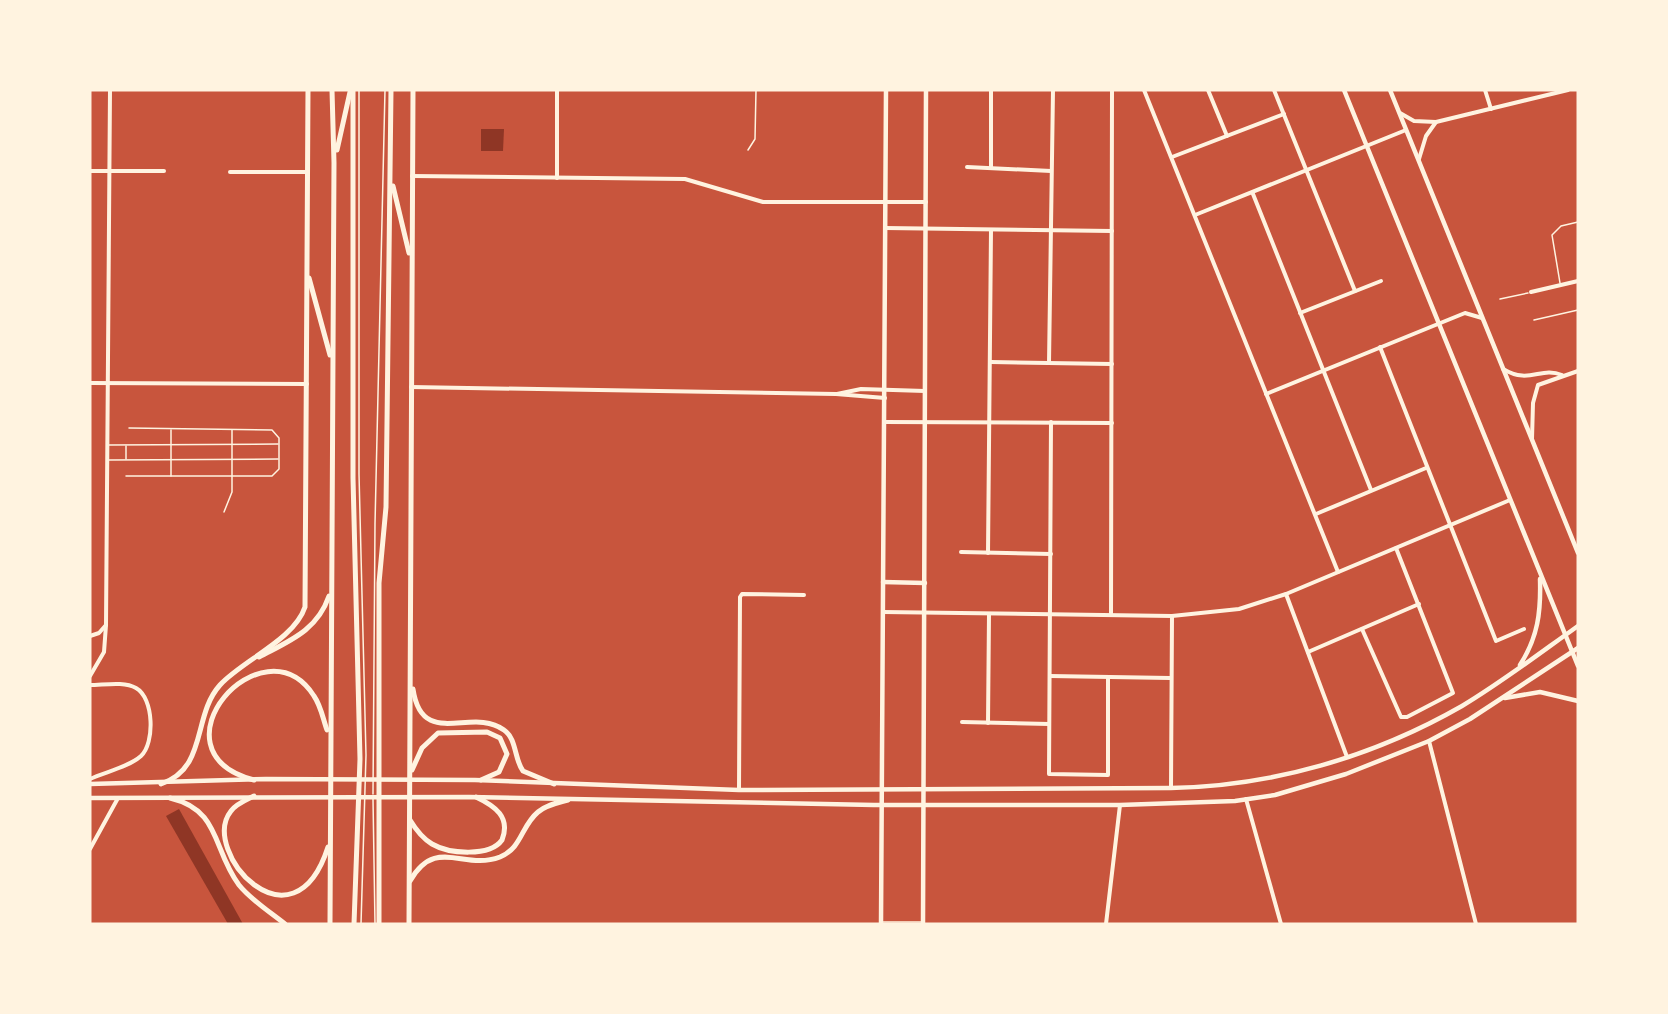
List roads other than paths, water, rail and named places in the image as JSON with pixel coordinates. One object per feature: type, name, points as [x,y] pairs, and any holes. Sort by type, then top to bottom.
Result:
[{"type":"main road","points":[[160,784],[176,777],[185,769],[213,694],[228,676],[286,633],[305,607],[308,90]]},
{"type":"main road","points":[[330,924],[329,736],[334,163],[332,90]]},
{"type":"main road","points":[[334,163],[352,90]]},
{"type":"main road","points":[[352,90],[352,478],[360,759],[354,924]]},
{"type":"main road","points":[[379,924],[379,583],[386,507],[391,90]]},
{"type":"main road","points":[[409,924],[413,90]]},
{"type":"main road","points":[[881,923],[886,90]]},
{"type":"main road","points":[[923,923],[926,614],[926,90]]},
{"type":"main road","points":[[1344,90],[1578,666]]},
{"type":"main road","points":[[1390,90],[1578,553]]},
{"type":"main road","points":[[390,172],[411,260]]},
{"type":"main road","points":[[307,267],[327,335],[333,369]]},
{"type":"main road","points":[[1572,538],[1578,545]]},
{"type":"main road","points":[[1518,668],[1538,628],[1539,573]]},
{"type":"main road","points":[[883,582],[925,583]]},
{"type":"main road","points":[[247,663],[306,632],[323,611],[330,591]]},
{"type":"main road","points":[[90,784],[160,784],[266,779],[478,780],[739,790],[1171,789],[1238,785],[1283,777],[1347,757],[1446,715],[1578,626]]},
{"type":"main road","points":[[90,798],[264,795],[882,805],[1120,805],[1246,799],[1275,795],[1346,774],[1429,741],[1503,699],[1578,648]]},
{"type":"main road","points":[[411,669],[416,705],[425,717],[440,723],[488,724],[501,728],[511,737],[523,771],[532,777],[555,784]]},
{"type":"main road","points":[[254,780],[238,775],[223,765],[211,745],[210,733],[215,710],[225,695],[238,683],[270,672],[293,677],[314,695],[329,736]]},
{"type":"main road","points":[[1503,699],[1540,692],[1578,701]]},
{"type":"main road","points":[[410,774],[422,748],[434,735],[449,731],[487,732],[500,738],[507,754],[499,771],[478,780]]},
{"type":"main road","points":[[254,795],[231,811],[225,832],[238,870],[256,888],[284,894],[305,887],[318,873],[330,843]]},
{"type":"main road","points":[[410,819],[424,838],[437,847],[464,851],[490,850],[502,840],[505,829],[503,819],[491,804],[476,797]]},
{"type":"main road","points":[[170,798],[191,804],[202,813],[239,885],[285,924]]},
{"type":"main road","points":[[410,883],[420,865],[431,858],[490,860],[507,854],[516,846],[527,825],[540,810],[568,800]]},
{"type":"street","points":[[90,676],[99,666],[104,652],[106,625],[106,383],[110,90]]},
{"type":"street","points":[[557,90],[557,178]]},
{"type":"street","points":[[991,90],[991,168]]},
{"type":"street","points":[[1049,363],[1053,90]]},
{"type":"street","points":[[1111,615],[1112,90]]},
{"type":"street","points":[[1144,90],[1338,572]]},
{"type":"street","points":[[1208,90],[1227,136]]},
{"type":"street","points":[[1274,90],[1355,291]]},
{"type":"street","points":[[1485,90],[1491,109]]},
{"type":"street","points":[[1400,113],[1414,121],[1436,122],[1568,90]]},
{"type":"street","points":[[1172,157],[1284,114]]},
{"type":"street","points":[[1419,160],[1426,136],[1436,122]]},
{"type":"street","points":[[1195,215],[1253,194],[1406,130]]},
{"type":"street","points":[[967,167],[1052,171]]},
{"type":"street","points":[[90,171],[164,171]]},
{"type":"street","points":[[230,172],[308,172]]},
{"type":"street","points":[[412,176],[685,178],[763,202],[926,202]]},
{"type":"street","points":[[1253,194],[1371,490]]},
{"type":"street","points":[[885,228],[1112,231]]},
{"type":"street","points":[[988,553],[991,230]]},
{"type":"street","points":[[1300,313],[1381,281]]},
{"type":"street","points":[[1531,292],[1578,281]]},
{"type":"street","points":[[1266,394],[1465,313],[1482,318]]},
{"type":"street","points":[[1380,346],[1426,468],[1496,641],[1524,629]]},
{"type":"street","points":[[991,362],[1112,364]]},
{"type":"street","points":[[1503,369],[1525,378],[1549,372],[1563,375]]},
{"type":"street","points":[[1532,442],[1534,392],[1545,381],[1578,371]]},
{"type":"street","points":[[90,383],[307,384]]},
{"type":"street","points":[[411,387],[836,394],[885,398]]},
{"type":"street","points":[[836,394],[861,388],[926,391]]},
{"type":"street","points":[[884,422],[1112,423]]},
{"type":"street","points":[[1052,422],[1049,774],[1108,775],[1108,678]]},
{"type":"street","points":[[1316,514],[1426,468]]},
{"type":"street","points":[[883,612],[1172,616],[1239,609],[1286,594],[1510,500]]},
{"type":"street","points":[[1362,629],[1401,717],[1407,717],[1453,693],[1396,548]]},
{"type":"street","points":[[961,552],[1051,554]]},
{"type":"street","points":[[739,790],[740,597],[742,594],[804,595]]},
{"type":"street","points":[[1286,594],[1347,757]]},
{"type":"street","points":[[1308,652],[1419,604]]},
{"type":"street","points":[[988,723],[990,614]]},
{"type":"street","points":[[1171,789],[1172,616]]},
{"type":"street","points":[[90,636],[99,633],[106,625]]},
{"type":"street","points":[[1050,676],[1170,678]]},
{"type":"street","points":[[90,685],[135,688],[141,692],[148,706],[150,738],[146,749],[138,759],[90,779]]},
{"type":"street","points":[[962,722],[1049,724]]},
{"type":"street","points":[[1429,741],[1476,924]]},
{"type":"street","points":[[90,849],[118,798]]},
{"type":"street","points":[[1246,799],[1281,924]]},
{"type":"street","points":[[1106,924],[1120,805]]},
{"type":"lane","points":[[359,90],[359,474],[366,743],[361,924]]},
{"type":"lane","points":[[375,924],[374,669],[385,90]]},
{"type":"lane","points":[[748,150],[755,139],[756,90]]},
{"type":"lane","points":[[1561,286],[1551,240],[1554,231],[1561,226],[1578,222]]},
{"type":"lane","points":[[1500,299],[1531,292]]},
{"type":"lane","points":[[1534,320],[1578,310]]},
{"type":"lane","points":[[126,476],[275,475],[278,471],[279,459],[278,435],[272,430],[129,428]]},
{"type":"lane","points":[[171,429],[171,476]]},
{"type":"lane","points":[[225,512],[232,494],[232,429]]},
{"type":"lane","points":[[106,444],[279,444]]},
{"type":"lane","points":[[126,445],[126,460]]},
{"type":"lane","points":[[106,460],[279,459]]},
{"type":"lane","points":[[881,923],[923,923]]}]
